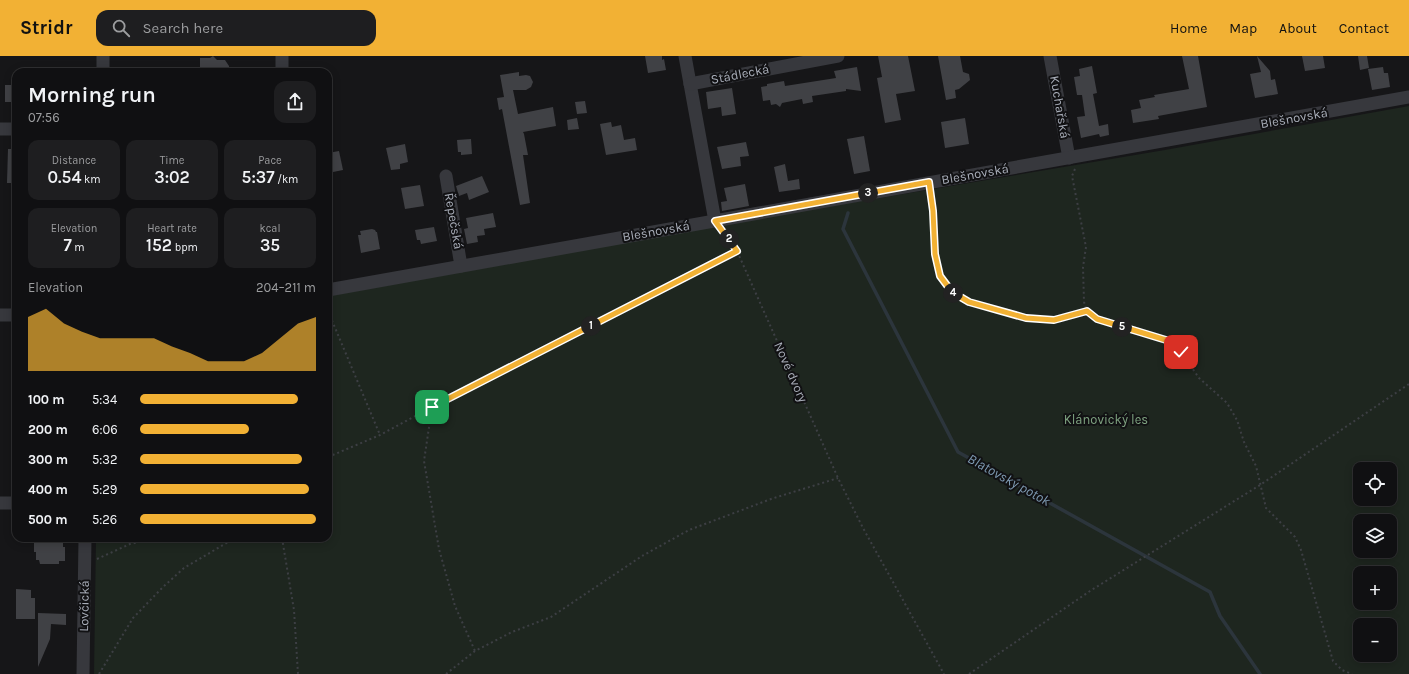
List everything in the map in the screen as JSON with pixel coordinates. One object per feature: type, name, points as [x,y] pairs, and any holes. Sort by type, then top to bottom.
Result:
[{"type":"street","points":[[102,68],[103,56]]},
{"type":"street","points":[[282,56],[282,68]]},
{"type":"street","points":[[685,56],[715,221]]},
{"type":"street","name":"Stádlecká","points":[[690,84],[838,56]]},
{"type":"street","name":"Kuchařská","points":[[1050,56],[1072,162]]},
{"type":"street","name":"Blešnovská","points":[[332,289],[929,182],[1072,162],[1409,97]]},
{"type":"street","points":[[0,129],[12,129]]},
{"type":"street","name":"Řepečská","points":[[446,176],[461,266]]},
{"type":"street","points":[[0,315],[12,315]]},
{"type":"street","points":[[0,503],[12,503]]},
{"type":"street","name":"Lovčická","points":[[83,674],[85,542]]},
{"type":"path","points":[[1072,162],[1072,176],[1086,247],[1083,267],[1084,302],[1087,311],[1097,319],[1166,340],[1181,352],[1199,378],[1227,403],[1237,420],[1244,442],[1256,466],[1266,508],[1295,538],[1300,550],[1333,661],[1342,670],[1352,674]]},
{"type":"path","points":[[929,182],[933,211],[935,254],[940,276],[952,292],[969,302],[1026,318],[1054,320],[1087,311]]},
{"type":"path","name":"Nové dvory","points":[[715,221],[737,251],[838,478],[863,528],[944,674]]},
{"type":"path","points":[[332,455],[380,435],[737,251]]},
{"type":"path","points":[[332,321],[380,435]]},
{"type":"path","points":[[969,674],[1090,591],[1260,485],[1409,384]]},
{"type":"path","points":[[432,407],[424,461],[439,549],[455,606],[475,651]]},
{"type":"path","points":[[446,674],[475,651],[512,632],[551,616],[642,556],[689,530],[771,499],[838,478]]},
{"type":"path","points":[[85,564],[130,544],[139,542]]},
{"type":"path","points":[[99,674],[133,618],[163,587],[184,568],[228,542]]},
{"type":"path","points":[[283,542],[294,610],[298,674]]},
{"type":"green space","name":"Klánovický les","points":[[1409,106],[1409,674],[94,674],[96,542],[332,542],[332,295],[749,220],[1165,150]]},
{"type":"building","points":[[213,56],[217,60],[225,60],[229,68],[200,68],[200,58],[210,58]]},
{"type":"building","points":[[645,56],[662,56],[666,70],[648,73]]},
{"type":"building","points":[[878,56],[908,56],[915,91],[896,94],[901,120],[885,123],[877,78],[882,77]]},
{"type":"building","points":[[938,56],[960,56],[963,72],[969,74],[970,80],[959,89],[955,90],[956,98],[946,100]]},
{"type":"building","points":[[1182,56],[1198,56],[1207,107],[1158,116],[1159,119],[1133,123],[1131,110],[1141,108],[1139,100],[1155,97],[1154,95],[1189,89]]},
{"type":"building","points":[[1257,56],[1270,71],[1271,80],[1275,79],[1278,94],[1255,98],[1250,74],[1261,72]]},
{"type":"building","points":[[1302,56],[1323,56],[1325,68],[1305,71]]},
{"type":"building","points":[[1358,56],[1367,56],[1369,68],[1360,70]]},
{"type":"building","points":[[1092,66],[1097,93],[1093,94],[1099,126],[1108,124],[1109,135],[1100,137],[1099,134],[1081,138],[1077,117],[1085,116],[1082,95],[1077,95],[1074,77],[1080,76],[1079,69]]},
{"type":"building","points":[[857,67],[861,91],[846,89],[846,91],[812,96],[813,102],[803,104],[802,99],[782,103],[780,107],[776,104],[771,105],[770,100],[763,101],[761,87],[767,86],[767,84],[784,81],[785,86],[836,78],[834,71]]},
{"type":"building","points":[[1383,67],[1384,73],[1388,73],[1390,87],[1372,90],[1368,69]]},
{"type":"building","points":[[519,72],[519,76],[530,76],[533,82],[531,87],[526,90],[513,90],[518,114],[553,107],[556,126],[523,132],[528,155],[523,155],[530,203],[520,205],[502,109],[499,110],[497,98],[504,97],[500,75]]},
{"type":"building","points":[[5,85],[12,85],[12,102],[5,102]]},
{"type":"building","points":[[732,88],[736,114],[722,116],[721,107],[708,109],[706,92]]},
{"type":"building","points":[[585,101],[587,113],[577,114],[575,102]]},
{"type":"building","points":[[577,118],[579,129],[568,130],[567,120]]},
{"type":"building","points":[[965,118],[969,144],[945,148],[941,122]]},
{"type":"building","points":[[611,122],[612,127],[621,125],[624,140],[635,138],[637,150],[606,155],[600,124]]},
{"type":"building","points":[[864,136],[870,171],[854,174],[847,139]]},
{"type":"building","points":[[471,139],[472,154],[461,155],[461,152],[458,152],[457,140]]},
{"type":"building","points":[[746,142],[749,156],[740,157],[741,166],[722,169],[717,147]]},
{"type":"building","points":[[405,144],[408,162],[400,164],[400,169],[391,170],[386,148]]},
{"type":"building","points":[[8,149],[12,149],[12,183],[7,183]]},
{"type":"building","points":[[339,151],[343,170],[332,172],[332,152]]},
{"type":"building","points":[[785,164],[788,181],[799,179],[800,189],[779,192],[774,167]]},
{"type":"building","points":[[482,176],[489,192],[469,200],[467,193],[459,196],[456,186]]},
{"type":"building","points":[[745,184],[749,206],[722,211],[721,202],[727,201],[724,188]]},
{"type":"building","points":[[420,185],[424,206],[405,209],[401,188]]},
{"type":"building","points":[[493,213],[496,227],[484,229],[485,235],[477,236],[478,242],[467,244],[464,229],[468,228],[466,218]]},
{"type":"building","points":[[434,227],[437,241],[421,244],[420,240],[417,240],[415,230]]},
{"type":"building","points":[[372,229],[377,232],[380,249],[361,253],[358,235],[361,235],[360,231]]},
{"type":"building","points":[[34,542],[63,542],[63,547],[65,547],[65,561],[59,561],[59,564],[40,564],[39,560],[36,560],[36,552],[34,552]]},
{"type":"building","points":[[16,589],[31,590],[31,598],[35,598],[35,619],[16,619]]},
{"type":"building","points":[[38,613],[66,614],[66,625],[51,624],[50,639],[38,667]]},
{"type":"waterway","name":"Blatovský potok","points":[[848,213],[843,229],[958,452],[1210,592],[1220,616],[1260,674]]},
{"type":"route","points":[[432,407],[737,251],[715,221],[929,182],[933,211],[935,254],[940,276],[952,292],[969,302],[1026,318],[1046,318],[1054,320],[1087,311],[1097,319],[1166,340],[1181,352]]}]
